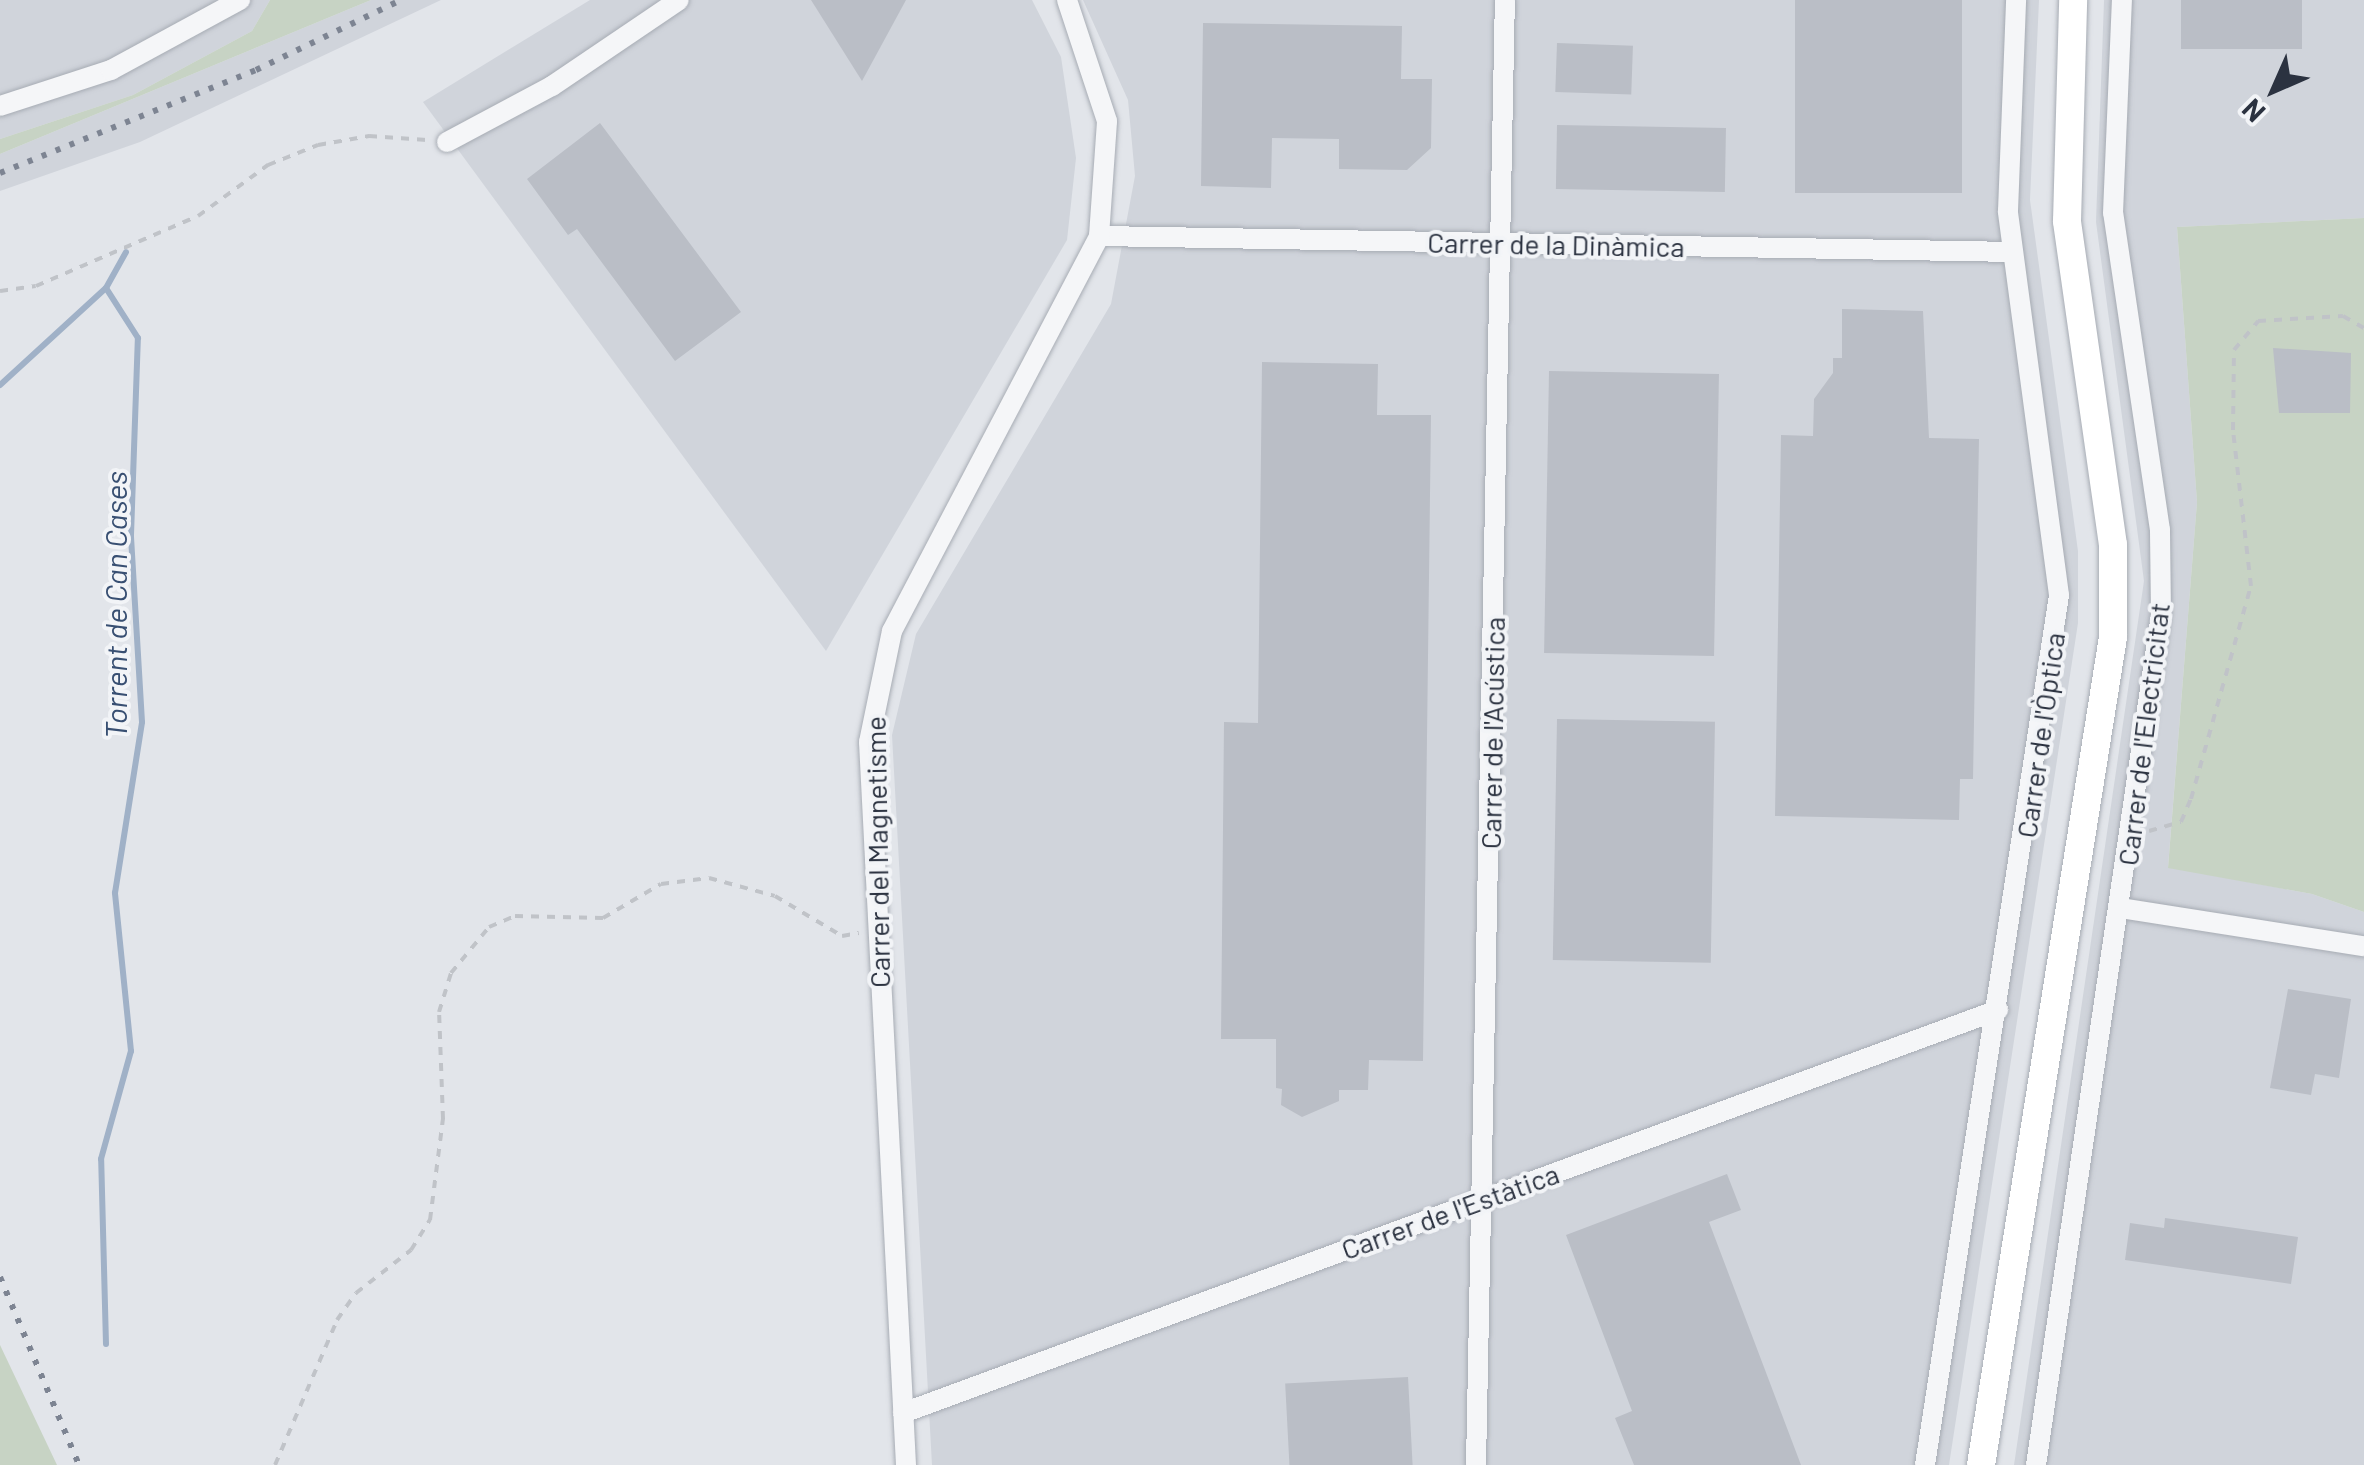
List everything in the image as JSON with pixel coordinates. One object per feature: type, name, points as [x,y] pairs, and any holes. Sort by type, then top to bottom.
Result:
[{"type":"street","points":[[0,106],[112,70],[240,0]]},
{"type":"street","points":[[447,142],[552,86],[679,0]]},
{"type":"street","name":"Carrer del Magnetisme","points":[[906,1465],[874,931],[869,742],[892,632],[1098,236],[1106,121],[1067,0]]},
{"type":"street","name":"Carrer de l'Acústica","points":[[1476,1465],[1505,0]]},
{"type":"street","name":"Carrer de l'Òptica","points":[[1925,1465],[2059,596],[2013,252],[2016,0]]},
{"type":"street","points":[[1981,1465],[2112,637],[2113,544],[2067,221],[2073,0]]},
{"type":"street","name":"Carrer de l'Electricitat","points":[[2036,1465],[2120,908],[2163,572],[2113,213],[2122,0]]},
{"type":"street","name":"Carrer de la Dinàmica","points":[[1098,236],[2013,252]]},
{"type":"street","points":[[2120,908],[2364,946]]},
{"type":"street","name":"Carrer de l'Estàtica","points":[[903,1413],[1998,1010]]},
{"type":"path","points":[[0,291],[36,286],[198,216],[268,165],[318,144],[369,136],[447,142]]},
{"type":"path","points":[[2130,836],[2181,822],[2252,586],[2232,430],[2234,350],[2258,321],[2343,316],[2364,328]]},
{"type":"path","points":[[275,1465],[338,1320],[356,1293],[410,1250],[430,1220],[441,1168],[439,1012],[459,960],[489,927],[516,916],[603,918],[661,884],[709,878],[776,896],[842,936],[874,931]]},
{"type":"shaded area","points":[[0,0],[270,0],[252,31],[133,95],[0,139]]},
{"type":"shaded area","points":[[371,0],[441,0],[140,142],[0,191],[0,154]]},
{"type":"shaded area","points":[[590,0],[1032,0],[1061,57],[1076,158],[1067,240],[826,651],[423,102]]},
{"type":"shaded area","points":[[1083,0],[2039,0],[2030,200],[2078,551],[2078,623],[1949,1465],[932,1465],[892,735],[916,634],[1111,304],[1135,176],[1128,100]]},
{"type":"shaded area","points":[[2104,0],[2364,0],[2364,218],[2177,227],[2197,502],[2168,867],[2312,894],[2364,912],[2364,1465],[2014,1465],[2144,581],[2096,222]]},
{"type":"green space","points":[[270,0],[371,0],[0,154],[0,139],[133,95],[252,31]]},
{"type":"green space","points":[[2364,218],[2364,912],[2312,894],[2168,868],[2197,502],[2177,227]]},
{"type":"green space","points":[[0,1345],[57,1465],[0,1465]]},
{"type":"building","points":[[811,0],[906,0],[862,81]]},
{"type":"building","points":[[1795,0],[1962,0],[1962,193],[1795,193]]},
{"type":"building","points":[[2181,0],[2302,0],[2302,49],[2181,49]]},
{"type":"building","points":[[1203,23],[1402,26],[1401,79],[1432,79],[1431,148],[1407,170],[1339,169],[1339,139],[1272,138],[1271,188],[1201,186]]},
{"type":"building","points":[[1557,43],[1633,46],[1631,95],[1555,92]]},
{"type":"building","points":[[600,123],[741,312],[675,361],[577,229],[568,235],[527,179]]},
{"type":"building","points":[[1557,125],[1726,128],[1725,192],[1556,189]]},
{"type":"building","points":[[1842,309],[1923,311],[1929,438],[1979,439],[1973,779],[1960,779],[1959,820],[1775,816],[1781,435],[1813,436],[1814,399],[1833,373],[1833,358],[1842,358]]},
{"type":"building","points":[[2273,348],[2351,353],[2350,413],[2279,413]]},
{"type":"building","points":[[1262,362],[1378,364],[1377,415],[1431,415],[1423,1061],[1369,1060],[1368,1090],[1339,1090],[1339,1101],[1302,1117],[1281,1105],[1282,1089],[1276,1088],[1276,1039],[1221,1039],[1224,722],[1258,723]]},
{"type":"building","points":[[1549,371],[1719,374],[1714,656],[1544,653]]},
{"type":"building","points":[[1557,719],[1715,722],[1711,963],[1553,960]]},
{"type":"building","points":[[2288,989],[2351,999],[2339,1078],[2315,1074],[2311,1095],[2270,1088]]},
{"type":"building","points":[[1727,1174],[1741,1210],[1709,1222],[1801,1465],[1634,1465],[1615,1418],[1632,1411],[1566,1235]]},
{"type":"building","points":[[2165,1218],[2298,1237],[2291,1284],[2125,1260],[2130,1223],[2164,1228]]},
{"type":"building","points":[[1408,1377],[1413,1465],[1289,1465],[1285,1383]]},
{"type":"waterway","points":[[0,385],[106,288],[126,252]]},
{"type":"waterway","name":"Torrent de Can Cases","points":[[106,288],[138,338],[131,535],[142,722],[115,893],[131,1051],[101,1159],[106,1344]]},
{"type":"railway","points":[[0,173],[256,70],[401,0]]},
{"type":"railway","points":[[0,1277],[79,1465]]}]
